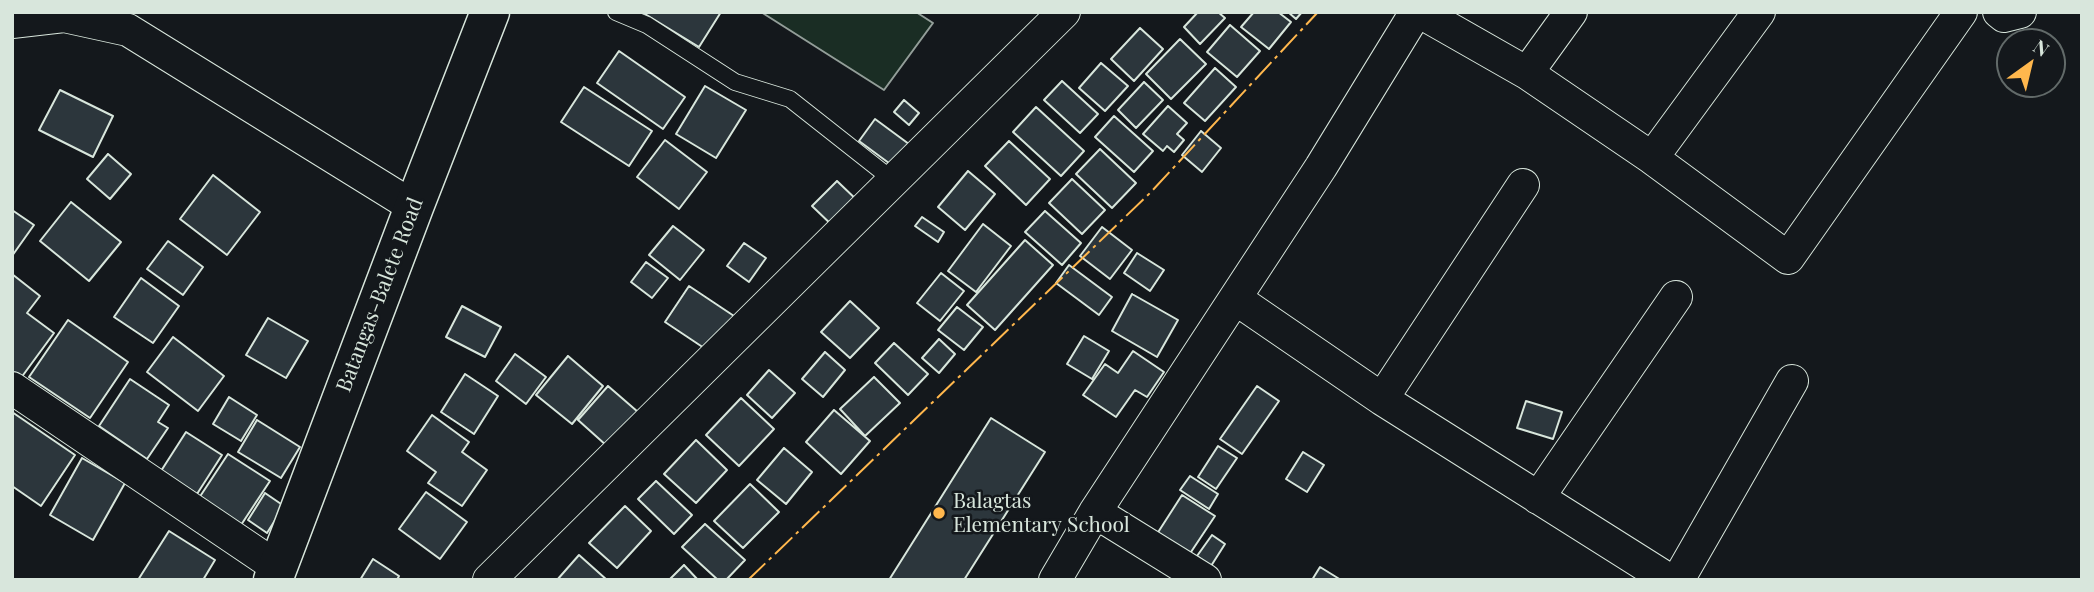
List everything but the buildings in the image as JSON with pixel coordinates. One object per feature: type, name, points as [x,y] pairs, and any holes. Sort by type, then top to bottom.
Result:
[{"type":"main road","name":"Batangas-Balete Road","points":[[275,573],[490,12]]},
{"type":"street","points":[[489,580],[1064,12]]},
{"type":"street","points":[[1055,580],[1418,12],[1527,73],[1652,158],[1788,258],[1961,12]]},
{"type":"street","points":[[1527,73],[1571,12]]},
{"type":"street","points":[[1652,158],[1759,12]]},
{"type":"street","points":[[1999,12],[2004,16],[2020,12]]},
{"type":"street","points":[[12,22],[64,16],[128,30],[414,207]]},
{"type":"street","points":[[1382,399],[1523,185]]},
{"type":"street","points":[[1538,498],[1676,297]]},
{"type":"street","points":[[1236,299],[1382,399],[1669,580]]},
{"type":"street","points":[[1678,580],[1793,381]]},
{"type":"street","points":[[12,388],[275,573]]},
{"type":"street","points":[[1096,512],[1205,580]]},
{"type":"lane","points":[[616,12],[647,25],[735,82],[790,99],[894,181]]},
{"type":"green space","points":[[761,12],[916,12],[933,23],[884,90]]},
{"type":"power","points":[[748,580],[1150,193],[1318,12]]},
{"type":"place","name":"Balagtas Elementary School","points":[[939,513]]}]
